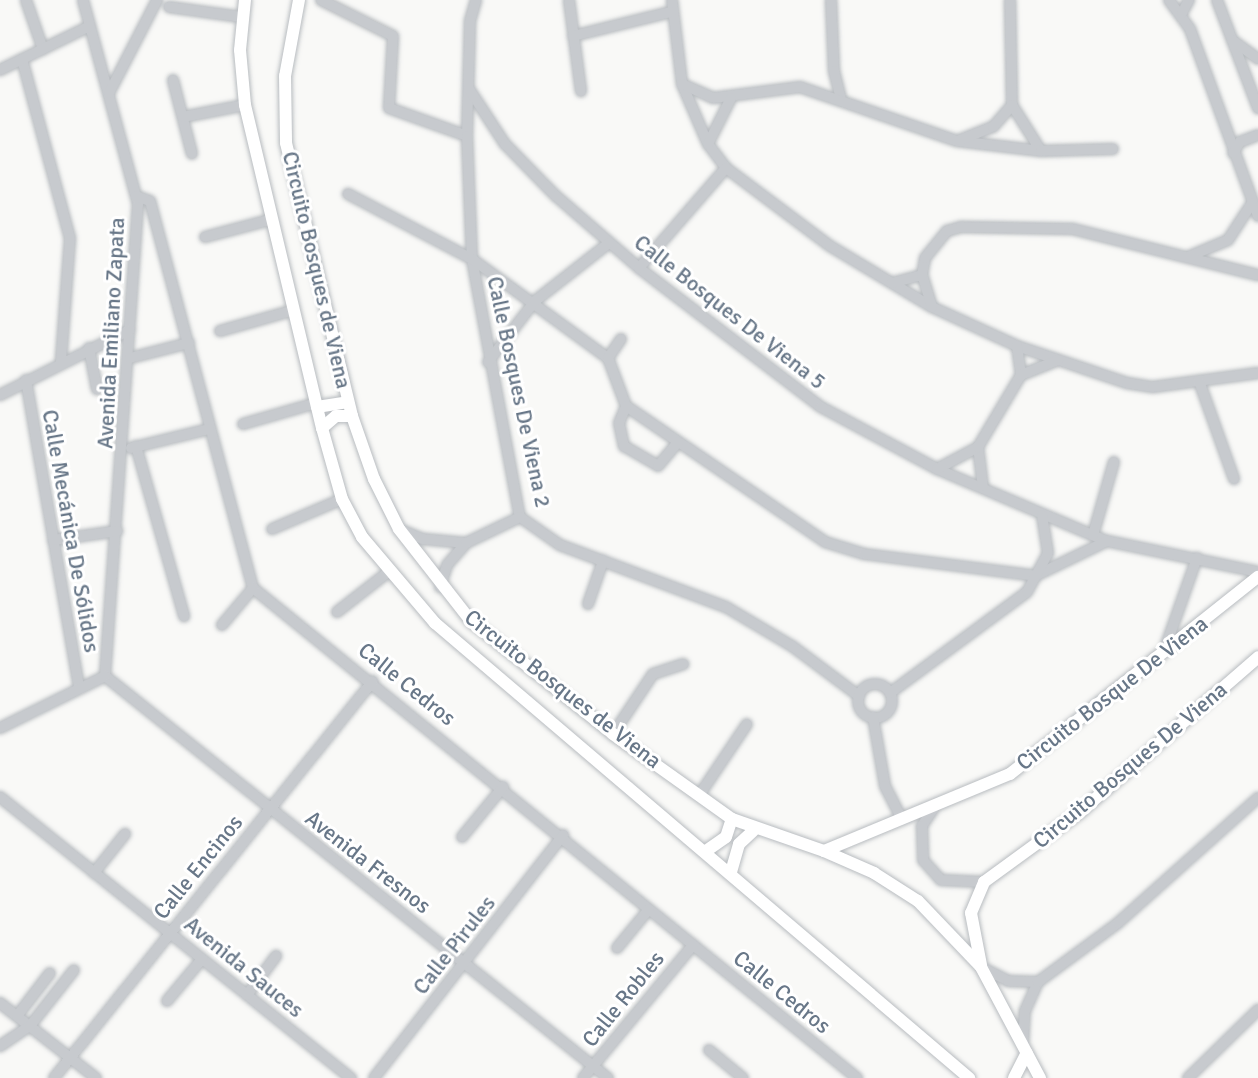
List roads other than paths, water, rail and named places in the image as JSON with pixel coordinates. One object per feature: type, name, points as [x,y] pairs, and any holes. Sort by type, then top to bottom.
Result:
[{"type":"main road","name":"Circuito Bosques de Viena","points":[[245,0],[241,17],[245,105],[316,405],[342,499],[387,573],[435,623],[731,872],[969,1078]]},
{"type":"main road","name":"Circuito Bosques de Viena","points":[[299,0],[285,76],[286,143],[352,416],[374,479],[399,529],[440,587],[471,621],[613,734],[732,819],[753,831],[824,851],[898,887],[981,967],[1040,1078]]},
{"type":"main road","points":[[316,405],[348,402]]},
{"type":"main road","points":[[322,428],[336,416],[352,416]]},
{"type":"main road","name":"Circuito Bosque De Viena","points":[[824,851],[901,818],[934,808],[1028,762],[1258,577]]},
{"type":"main road","name":"Circuito Bosques De Viena","points":[[984,882],[1080,812],[1258,657]]},
{"type":"main road","points":[[706,851],[726,837],[732,819]]},
{"type":"main road","points":[[731,872],[739,843],[753,831]]},
{"type":"main road","points":[[981,967],[970,914],[984,882]]},
{"type":"main road","points":[[1014,1078],[1025,1049]]},
{"type":"street","points":[[26,0],[43,49]]},
{"type":"street","name":"Avenida Emiliano Zapata","points":[[82,0],[110,93],[136,196],[130,358],[105,676]]},
{"type":"street","points":[[110,93],[157,0]]},
{"type":"street","points":[[321,0],[393,36],[389,108],[467,136]]},
{"type":"street","name":"Calle Bosques De Viena 2","points":[[476,0],[467,136],[472,259],[488,362],[520,517],[560,545],[726,607],[859,696]]},
{"type":"street","points":[[569,0],[581,91]]},
{"type":"street","points":[[831,0],[834,71],[842,100]]},
{"type":"street","points":[[1010,0],[1012,105],[1041,151]]},
{"type":"street","points":[[1169,0],[1182,14],[1213,84],[1233,153],[1258,216]]},
{"type":"street","points":[[1182,14],[1189,0]]},
{"type":"street","points":[[1217,0],[1258,108]]},
{"type":"street","points":[[573,36],[671,6],[682,84],[708,144],[726,168],[830,246],[932,307],[1017,346],[1152,387],[1258,373]]},
{"type":"street","points":[[169,7],[241,17]]},
{"type":"street","points":[[0,70],[90,26]]},
{"type":"street","points":[[1232,40],[1258,59]]},
{"type":"street","points":[[22,59],[69,238],[61,361]]},
{"type":"street","points":[[822,92],[834,71]]},
{"type":"street","points":[[173,80],[192,154]]},
{"type":"street","points":[[682,84],[705,96],[731,98],[776,86],[822,92],[957,141],[1041,151],[1113,149]]},
{"type":"street","name":"Calle Bosques De Viena 5","points":[[469,89],[505,144],[609,243],[783,382],[937,469],[983,486],[1042,515],[1107,541],[1258,572]]},
{"type":"street","points":[[708,144],[731,98]]},
{"type":"street","points":[[183,117],[245,105]]},
{"type":"street","points":[[957,141],[993,127],[1012,105]]},
{"type":"street","points":[[1233,153],[1240,142],[1258,135]]},
{"type":"street","points":[[639,268],[726,168]]},
{"type":"street","points":[[348,194],[472,259],[535,301],[608,358],[626,406],[835,546],[1037,576],[1107,541]]},
{"type":"street","points":[[136,196],[150,201],[253,588],[222,626]]},
{"type":"street","points":[[1190,256],[1228,240],[1252,203]]},
{"type":"street","points":[[205,237],[273,219]]},
{"type":"street","points":[[932,307],[922,274],[933,243],[961,227],[1073,229],[1190,256],[1258,275]]},
{"type":"street","points":[[488,362],[535,301],[609,243]]},
{"type":"street","points":[[892,283],[922,274]]},
{"type":"street","points":[[220,331],[294,310]]},
{"type":"street","points":[[0,395],[61,361],[130,330]]},
{"type":"street","points":[[608,358],[621,339]]},
{"type":"street","points":[[130,358],[189,343]]},
{"type":"street","points":[[1017,346],[1021,375]]},
{"type":"street","points":[[89,348],[97,389]]},
{"type":"street","points":[[937,469],[978,447],[1021,375],[1058,360]]},
{"type":"street","name":"Calle Mecánica De Sólidos","points":[[26,380],[79,687]]},
{"type":"street","points":[[1199,381],[1234,479]]},
{"type":"street","points":[[243,424],[316,405]]},
{"type":"street","points":[[626,406],[619,423],[624,446],[658,466],[678,442]]},
{"type":"street","points":[[124,449],[209,429]]},
{"type":"street","points":[[136,446],[184,616]]},
{"type":"street","points":[[978,447],[983,486]]},
{"type":"street","points":[[1093,535],[1114,462]]},
{"type":"street","points":[[272,529],[342,499]]},
{"type":"street","points":[[890,693],[1017,602],[1037,576],[1050,543],[1042,515]]},
{"type":"street","points":[[440,587],[447,565],[466,543],[520,517]]},
{"type":"street","points":[[399,529],[432,540],[466,543]]},
{"type":"street","points":[[53,540],[117,531]]},
{"type":"street","points":[[1164,651],[1197,558]]},
{"type":"street","points":[[588,604],[603,561]]},
{"type":"street","points":[[337,612],[387,573]]},
{"type":"street","name":"Calle Cedros","points":[[253,588],[373,681],[563,835],[649,909],[857,1078]]},
{"type":"street","points":[[613,734],[653,674],[683,664]]},
{"type":"street","points":[[1,724],[105,676]]},
{"type":"street","name":"Avenida Fresnos","points":[[105,676],[269,810],[608,1078]]},
{"type":"street","name":"Calle Encinos","points":[[54,1078],[373,681]]},
{"type":"street","points":[[873,717],[861,710],[859,696],[874,684],[890,693]]},
{"type":"street","points":[[873,717],[890,707],[890,693]]},
{"type":"street","points":[[873,717],[881,772],[901,818]]},
{"type":"street","points":[[700,794],[747,724]]},
{"type":"street","points":[[462,837],[503,787]]},
{"type":"street","name":"Avenida Sauces","points":[[0,797],[351,1078]]},
{"type":"street","points":[[1025,1049],[1025,1011],[1038,982],[1118,923],[1258,798]]},
{"type":"street","points":[[934,808],[922,826],[922,860],[941,880],[984,882]]},
{"type":"street","points":[[94,873],[125,834]]},
{"type":"street","name":"Calle Pirules","points":[[374,1078],[563,835]]},
{"type":"street","points":[[617,948],[649,909]]},
{"type":"street","name":"Calle Robles","points":[[583,1078],[693,945]]},
{"type":"street","points":[[247,995],[276,956]]},
{"type":"street","points":[[167,1001],[202,959]]},
{"type":"street","points":[[981,967],[1008,981],[1038,982]]},
{"type":"street","points":[[0,1046],[30,1026],[74,970]]},
{"type":"street","points":[[17,1016],[50,973]]},
{"type":"street","points":[[0,1003],[96,1078]]},
{"type":"street","points":[[1188,1078],[1258,1010]]},
{"type":"street","points":[[709,1050],[743,1078]]},
{"type":"street","points":[[1197,1078],[1211,1054]]}]
